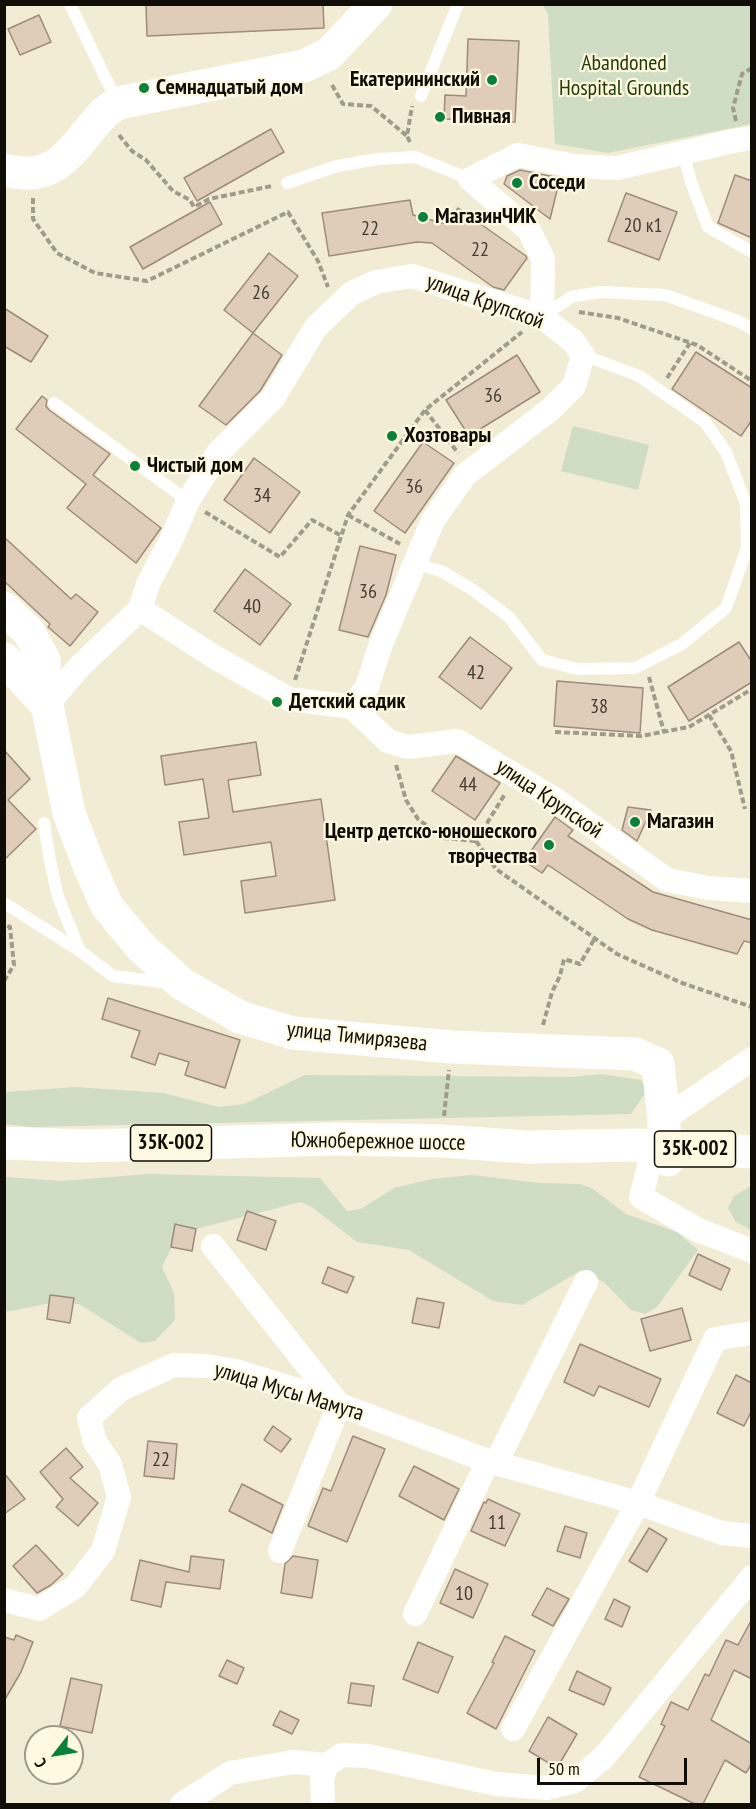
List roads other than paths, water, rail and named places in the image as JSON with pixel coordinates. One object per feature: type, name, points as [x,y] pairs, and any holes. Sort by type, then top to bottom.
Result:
[{"type":"main road","points":[[19,172],[57,165],[78,146],[103,113],[118,103],[304,66],[329,54],[374,6]]},
{"type":"main road","name":"улица Тимирязева","points":[[4,608],[28,630],[44,660],[47,705],[69,813],[107,906],[141,947],[182,984],[240,1017],[293,1033],[452,1047],[635,1054],[658,1064],[662,1146]]},
{"type":"main road","points":[[4,659],[47,705]]},
{"type":"main road","name":"Южнобережное шоссе","points":[[4,1143],[84,1146],[338,1139],[442,1141],[527,1147],[662,1146],[752,1152]]},
{"type":"main road","name":"Южнобережное шоссе","points":[[4,1163],[77,1164],[472,1157],[662,1146],[752,1166]]},
{"type":"street","points":[[548,313],[543,258],[529,230],[470,179],[518,154],[574,166],[617,168],[683,153],[748,142]]},
{"type":"street","name":"улица Крупской","points":[[140,609],[148,584],[188,501],[218,453],[273,398],[316,327],[352,293],[376,282],[412,276],[548,313],[584,355]]},
{"type":"street","points":[[47,705],[79,667],[140,609],[216,658],[289,699],[352,707],[367,687],[381,644],[433,520],[465,475],[551,409],[574,386],[584,355]]},
{"type":"street","points":[[44,660],[79,667]]},
{"type":"street","name":"улица Крупской","points":[[352,707],[388,741],[408,747],[458,741],[556,800],[667,880],[708,888],[752,891]]},
{"type":"street","points":[[752,1059],[662,1146],[641,1197],[698,1230],[752,1251]]},
{"type":"street","points":[[213,1246],[339,1405],[280,1551]]},
{"type":"street","points":[[415,1614],[586,1282]]},
{"type":"street","points":[[513,1729],[638,1503],[715,1339],[752,1333]]},
{"type":"street","name":"улица Мусы Мамута","points":[[4,1600],[39,1609],[75,1587],[103,1551],[119,1497],[110,1464],[95,1442],[89,1418],[121,1389],[174,1365],[206,1366],[236,1371],[339,1405],[492,1462],[638,1503],[722,1533],[752,1536]]},
{"type":"street","points":[[324,1804],[322,1778],[327,1765],[342,1755],[367,1756],[496,1784],[547,1788],[575,1781],[604,1757],[752,1577]]},
{"type":"street","points":[[182,1804],[230,1773],[293,1762],[327,1765]]},
{"type":"lane","points":[[70,4],[118,103]]},
{"type":"lane","points":[[421,96],[459,4]]},
{"type":"lane","points":[[683,153],[708,227],[752,252]]},
{"type":"lane","points":[[287,183],[337,166],[378,159],[415,157],[470,179]]},
{"type":"lane","points":[[548,313],[571,297],[601,292],[665,296],[738,321],[752,329]]},
{"type":"lane","points":[[417,559],[472,590],[510,617],[542,660],[577,669],[635,668],[682,644],[726,608],[747,548],[746,504],[726,452],[705,422],[639,376],[584,355]]},
{"type":"lane","points":[[54,403],[188,501]]},
{"type":"lane","points":[[44,823],[58,897],[80,951]]},
{"type":"lane","points":[[4,903],[80,951],[113,976],[182,984]]},
{"type":"place","name":"Екатерининский","points":[[492,80]]},
{"type":"place","name":"Семнадцатый дом","points":[[144,88]]},
{"type":"place","name":"Пивная","points":[[440,117]]},
{"type":"place","name":"Соседи","points":[[517,183]]},
{"type":"place","name":"МагазинЧИК","points":[[423,217]]},
{"type":"place","name":"Хозтовары","points":[[392,436]]},
{"type":"place","name":"Чистый дом","points":[[135,466]]},
{"type":"place","name":"Детский садик","points":[[277,702]]},
{"type":"place","name":"Магазин","points":[[635,822]]},
{"type":"place","name":"Центр детско-юношеского творчества","points":[[549,845]]},
{"type":"park label","name":"Abandoned Hospital Grounds","points":[[624,76]]}]
